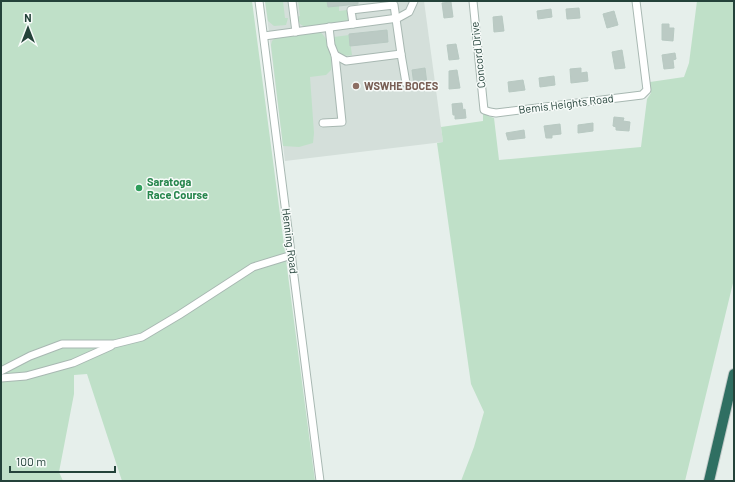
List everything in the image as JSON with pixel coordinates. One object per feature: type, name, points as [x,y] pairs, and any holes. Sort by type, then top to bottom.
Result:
[{"type":"highway","points":[[709,481],[734,374]]},
{"type":"street","name":"Henning Road","points":[[259,1],[320,481]]},
{"type":"street","points":[[292,1],[296,32]]},
{"type":"street","points":[[264,36],[402,17],[409,12],[414,1]]},
{"type":"street","name":"Concord Drive","points":[[473,1],[484,110]]},
{"type":"street","name":"Bemis Heights Road","points":[[484,110],[496,113],[642,95],[647,90],[636,1]]},
{"type":"street","points":[[353,24],[351,10],[394,5],[406,83]]},
{"type":"street","points":[[323,123],[342,122],[335,55],[331,45],[329,27]]},
{"type":"street","points":[[335,55],[346,61],[401,54]]},
{"type":"street","points":[[1,378],[26,376],[73,363],[114,344],[142,337],[254,267],[292,255]]},
{"type":"street","points":[[1,371],[30,356],[62,344],[114,344]]},
{"type":"shaded area","name":"WSWHE BOCES","points":[[265,1],[424,1],[443,142],[285,161]]},
{"type":"green space","name":"Saratoga Race Course","points":[[252,1],[315,481],[122,481],[87,374],[74,375],[74,394],[59,472],[63,481],[1,481],[1,2]]},
{"type":"green space","points":[[265,1],[283,1],[285,18],[288,18],[286,25],[274,26],[268,21]]},
{"type":"green space","points":[[298,1],[327,1],[328,7],[339,6],[339,11],[347,10],[348,22],[305,27],[300,24],[297,17],[300,16]]},
{"type":"green space","points":[[697,1],[734,1],[734,279],[685,481],[461,481],[474,447],[484,412],[471,384],[437,143],[443,142],[441,127],[483,121],[483,111],[488,116],[494,118],[499,160],[641,147],[647,99],[651,93],[650,82],[684,77],[689,63]]},
{"type":"green space","points":[[320,32],[328,44],[332,65],[331,70],[326,75],[310,77],[314,133],[313,143],[299,147],[283,146],[271,45],[272,41],[276,37]]},
{"type":"green space","points":[[349,35],[352,55],[348,56],[341,54],[338,51],[335,45],[334,37]]},
{"type":"building","points":[[327,1],[358,1],[358,4],[328,7]]},
{"type":"building","points":[[451,2],[453,17],[444,18],[442,3]]},
{"type":"building","points":[[579,8],[580,18],[567,19],[566,9]]},
{"type":"building","points":[[551,9],[552,17],[538,19],[537,11]]},
{"type":"building","points":[[614,11],[618,25],[607,28],[603,14]]},
{"type":"building","points":[[502,16],[504,31],[494,32],[493,17]]},
{"type":"building","points":[[662,24],[669,24],[669,28],[674,28],[673,41],[662,40]]},
{"type":"building","points":[[387,30],[388,42],[350,46],[349,34]]},
{"type":"building","points":[[456,44],[459,59],[449,60],[447,45]]},
{"type":"building","points":[[622,50],[625,68],[615,69],[612,52]]},
{"type":"building","points":[[675,53],[676,59],[673,60],[674,68],[664,69],[662,55]]},
{"type":"building","points":[[425,68],[427,84],[414,85],[412,70]]},
{"type":"building","points":[[581,68],[581,73],[587,72],[588,81],[571,83],[570,69]]},
{"type":"building","points":[[457,70],[460,88],[449,89],[449,71]]},
{"type":"building","points":[[554,76],[555,85],[540,87],[539,78]]},
{"type":"building","points":[[523,80],[525,90],[509,92],[508,82]]},
{"type":"building","points":[[462,103],[463,110],[465,109],[466,118],[455,119],[452,104]]},
{"type":"building","points":[[614,117],[624,118],[623,121],[630,122],[629,131],[616,130],[616,127],[613,126]]},
{"type":"building","points":[[593,123],[593,131],[578,133],[578,125]]},
{"type":"building","points":[[560,124],[561,134],[552,135],[552,138],[546,138],[544,126]]},
{"type":"building","points":[[524,130],[525,138],[508,140],[506,133]]},
{"type":"place","name":"WSWHE BOCES","points":[[356,86]]},
{"type":"place","name":"Saratoga Race Course","points":[[139,188]]}]
